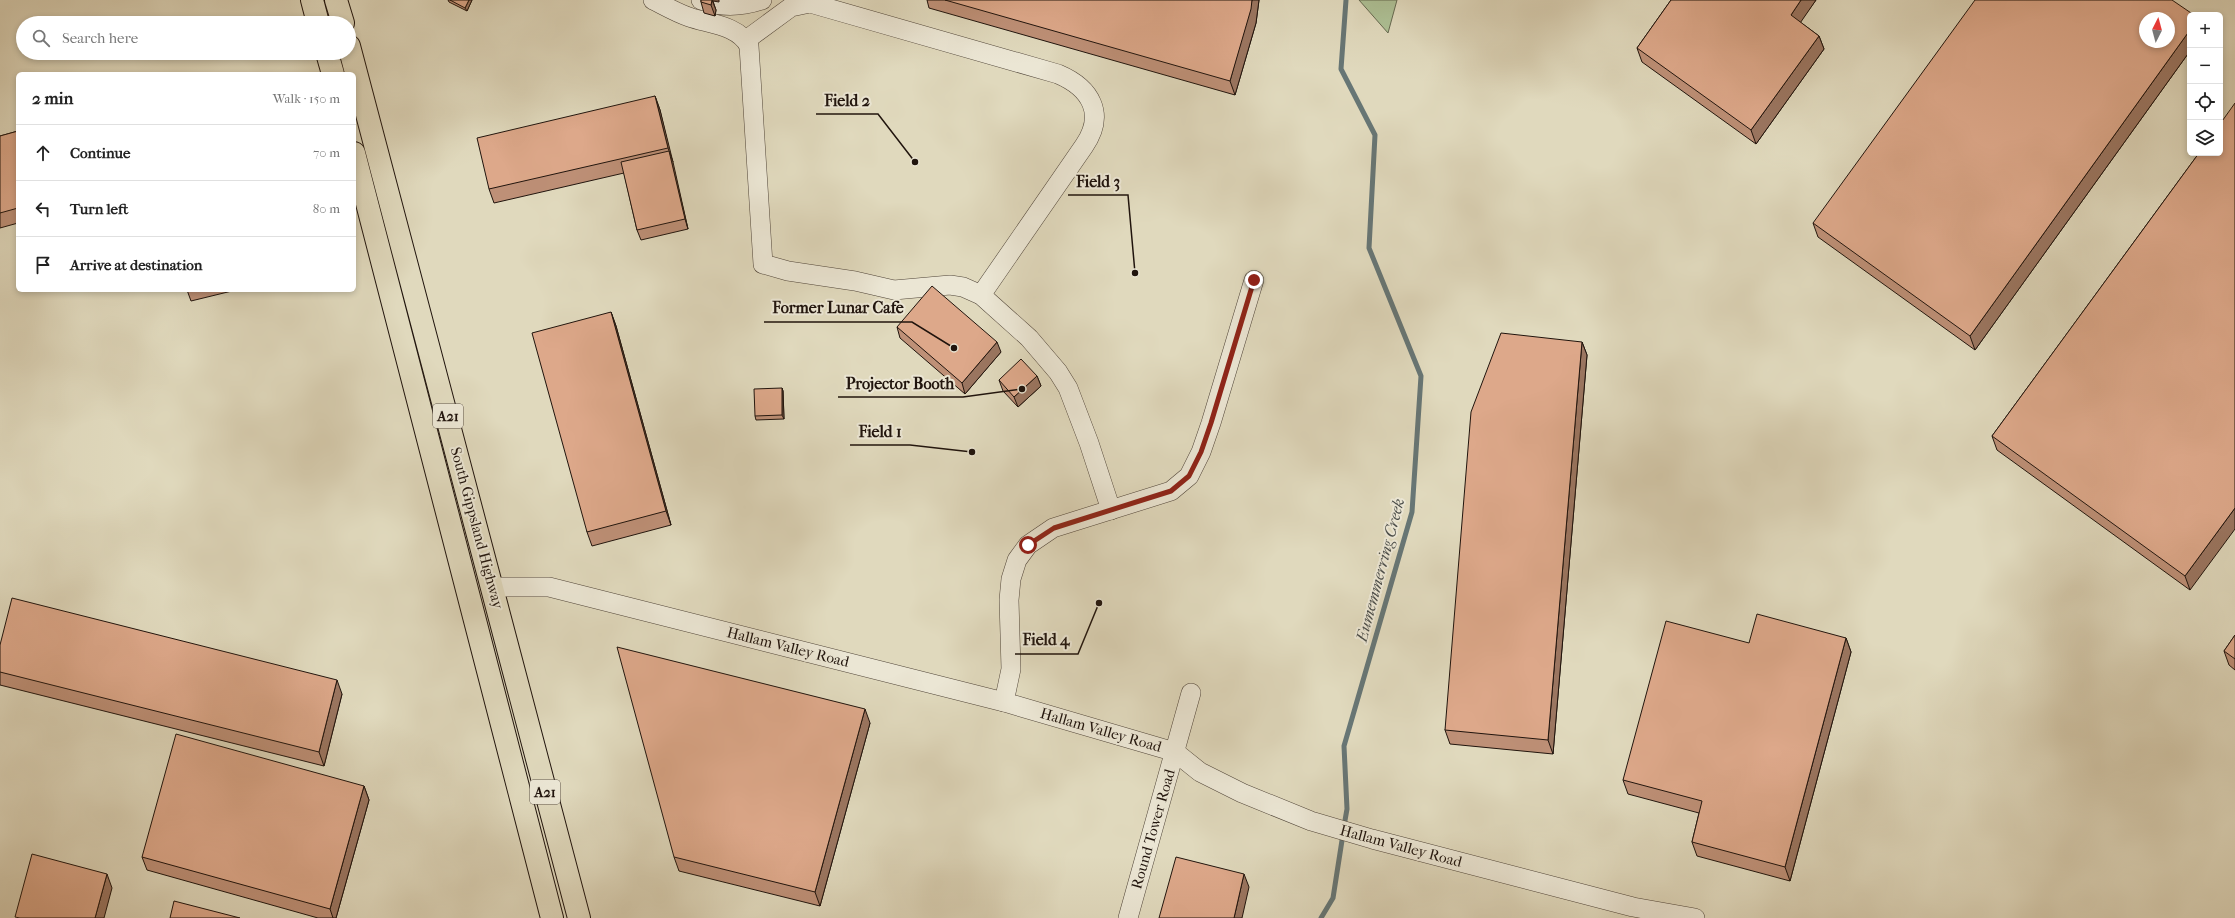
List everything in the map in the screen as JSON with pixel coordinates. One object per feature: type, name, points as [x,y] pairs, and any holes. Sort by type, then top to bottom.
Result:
[{"type":"highway","points":[[312,0],[316,16]]},
{"type":"highway","points":[[336,0],[340,16]]},
{"type":"highway","points":[[329,60],[332,72]]},
{"type":"highway","name":"South Gippsland Highway","points":[[353,60],[356,72]]},
{"type":"highway","name":"South Gippsland Highway","points":[[356,72],[416,295],[579,918]]},
{"type":"highway","name":"South Gippsland Highway","points":[[356,161],[552,918]]},
{"type":"highway","points":[[363,188],[385,182]]},
{"type":"highway","points":[[393,302],[416,295]]},
{"type":"highway","points":[[468,592],[492,587]]},
{"type":"highway","points":[[539,867],[564,862]]},
{"type":"street","points":[[653,0],[688,17],[735,32],[746,33],[803,1]]},
{"type":"street","points":[[788,0],[803,1],[1058,74],[1081,87],[1089,98],[1094,109],[1095,118],[1087,142],[981,295]]},
{"type":"street","points":[[732,2],[730,13],[746,33]]},
{"type":"street","points":[[732,2],[746,33],[751,56],[763,264],[788,271],[855,281],[894,290],[950,284],[963,287],[981,295],[1028,338],[1058,372],[1068,388],[1089,443],[1111,510]]},
{"type":"street","points":[[1004,702],[1011,670],[1009,613],[1010,580],[1017,560],[1028,545],[1048,532],[1171,491],[1189,476],[1201,452],[1211,423],[1254,280]]},
{"type":"street","name":"Hallam Valley Road","points":[[492,587],[550,587],[1004,702],[1175,752],[1200,772],[1242,793],[1311,821],[1372,839],[1633,907],[1695,918]]},
{"type":"street","name":"Round Tower Road","points":[[1128,918],[1191,693]]},
{"type":"green space","points":[[1359,0],[1397,0],[1388,33]]},
{"type":"building","points":[[450,0],[469,0],[465,8]]},
{"type":"building","points":[[701,0],[712,0],[711,5],[701,2]]},
{"type":"building","points":[[945,0],[1252,0],[1251,9],[1230,81]]},
{"type":"building","points":[[1671,0],[1801,0],[1791,15],[1819,36],[1751,130],[1637,48]]},
{"type":"building","points":[[1975,0],[2172,0],[2190,12],[2187,12],[2187,34],[1970,336],[1813,223]]},
{"type":"building","points":[[655,96],[668,148],[489,189],[477,138]]},
{"type":"building","points":[[2235,103],[2235,508],[2185,576],[1992,436],[2197,156],[2223,156],[2223,120]]},
{"type":"building","points":[[16,132],[16,209],[0,213],[0,136]]},
{"type":"building","points":[[669,151],[685,219],[637,230],[621,162]]},
{"type":"building","points":[[932,286],[997,342],[962,383],[897,327]]},
{"type":"building","points":[[611,312],[666,511],[587,532],[532,333]]},
{"type":"building","points":[[1501,333],[1582,342],[1548,740],[1445,730],[1471,412]]},
{"type":"building","points":[[1021,359],[1037,376],[1014,397],[999,380]]},
{"type":"building","points":[[782,388],[782,415],[755,416],[754,389]]},
{"type":"building","points":[[12,598],[337,680],[319,752],[0,672],[0,645]]},
{"type":"building","points":[[1757,614],[1846,638],[1785,867],[1692,842],[1702,801],[1623,780],[1666,621],[1749,643]]},
{"type":"building","points":[[2235,635],[2235,659],[2224,651]]},
{"type":"building","points":[[617,647],[865,709],[815,892],[674,857]]},
{"type":"building","points":[[176,734],[364,786],[330,909],[142,857]]},
{"type":"building","points":[[32,854],[107,874],[95,918],[15,917]]},
{"type":"building","points":[[1176,857],[1244,874],[1234,918],[1159,918]]},
{"type":"building","points":[[174,901],[240,918],[170,918]]},
{"type":"waterway","name":"Eumemmerring Creek","points":[[1344,826],[1347,809],[1344,746],[1412,512],[1421,376],[1369,248],[1375,135],[1341,69],[1346,0]]},
{"type":"waterway","name":"Eumemmerring Creek","points":[[1321,918],[1333,898],[1343,834]]},
{"type":"place","name":"Field 2","points":[[915,162]]},
{"type":"place","name":"Field 3","points":[[1135,273]]},
{"type":"place","name":"Former Lunar Cafe","points":[[954,348]]},
{"type":"place","name":"Projector Booth","points":[[1022,389]]},
{"type":"place","name":"Field 1","points":[[972,452]]},
{"type":"place","name":"Field 4","points":[[1099,603]]},
{"type":"route","points":[[1028,545],[1054,528],[1171,491],[1181,485],[1189,476],[1201,452],[1211,423],[1238,338],[1254,280]]}]
